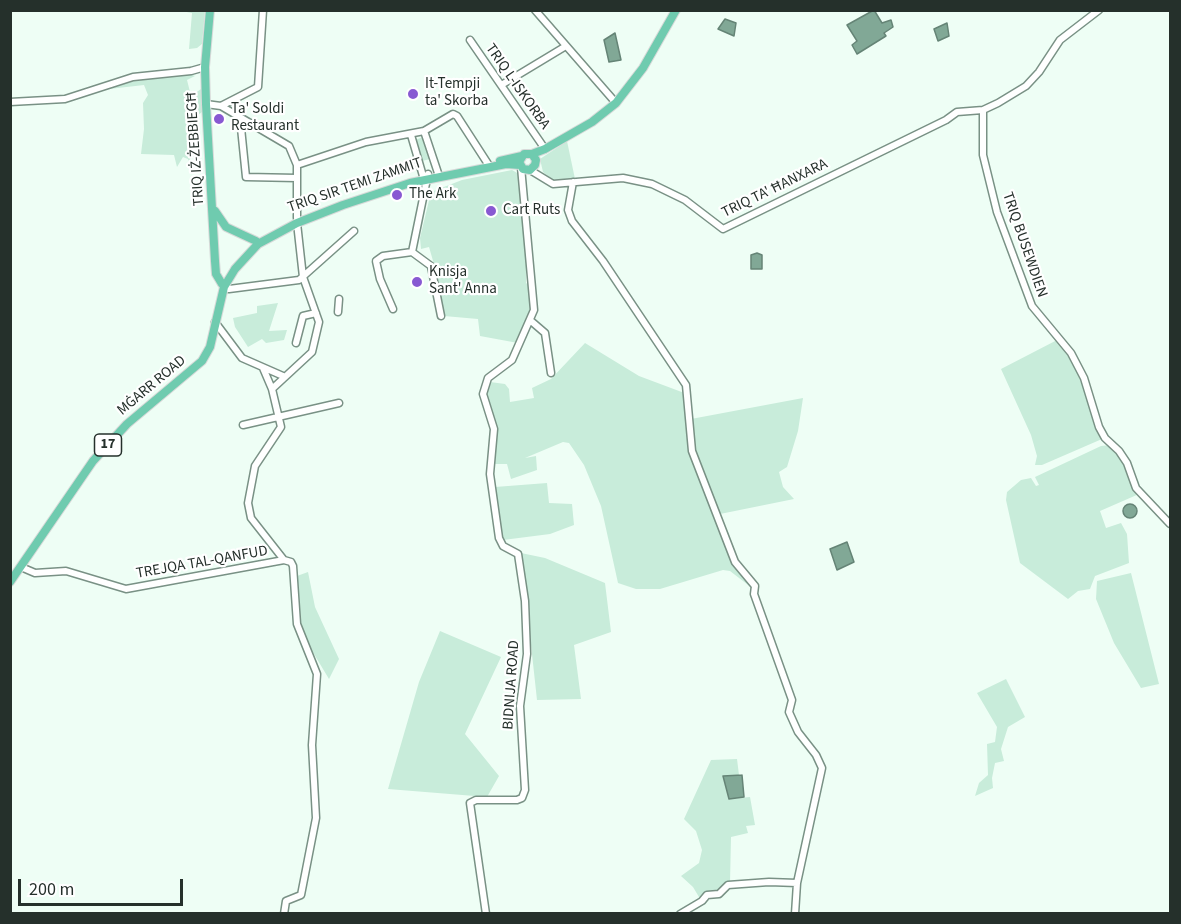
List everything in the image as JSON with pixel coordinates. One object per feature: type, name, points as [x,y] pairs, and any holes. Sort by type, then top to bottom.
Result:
[{"type":"main road","name":"TRIQ IŻ-ŻEBBIEGĦ","points":[[210,10],[205,67],[206,105],[216,274],[223,286]]},
{"type":"main road","points":[[522,156],[525,168],[545,148],[592,122],[616,103],[643,68],[676,10]]},
{"type":"main road","name":"TRIQ SIR TEMI ZAMMIT","points":[[223,286],[239,258],[256,241],[297,221],[438,173],[522,156],[535,159]]},
{"type":"main road","name":"TRIQ SIR TEMI ZAMMIT","points":[[427,176],[506,164],[525,168]]},
{"type":"main road","name":"17","points":[[213,206],[226,227]]},
{"type":"main road","name":"TRIQ SIR TEMI ZAMMIT","points":[[223,286],[248,253],[258,244],[297,221]]},
{"type":"main road","points":[[214,233],[219,227],[226,227],[256,241]]},
{"type":"main road","name":"MĠARR ROAD","points":[[10,582],[93,461],[127,424],[202,361],[210,347],[223,286]]},
{"type":"main road","name":"MĠARR ROAD","points":[[10,574],[90,458],[124,421],[198,358],[206,346],[223,286]]},
{"type":"street","points":[[221,106],[258,87],[263,10]]},
{"type":"street","points":[[535,10],[616,103]]},
{"type":"street","points":[[983,110],[1026,86],[1039,72],[1060,40],[1099,10]]},
{"type":"street","name":"TRIQ L-ISKORBA","points":[[470,40],[545,148]]},
{"type":"street","points":[[502,84],[566,46]]},
{"type":"street","points":[[10,102],[65,99],[133,77],[191,71],[205,67]]},
{"type":"street","points":[[206,105],[221,106],[289,146],[297,165],[297,221],[303,277],[319,322],[312,352],[283,376],[272,389]]},
{"type":"street","name":"TRIQ TA' ĦANXARA","points":[[525,168],[553,184],[623,178],[652,184],[685,200],[723,229],[946,120],[957,112],[983,110]]},
{"type":"street","name":"TRIQ BUSEWDIEN","points":[[983,110],[983,155],[997,212],[1032,306],[1071,353],[1084,378],[1099,427],[1105,438],[1123,457],[1136,488],[1170,524]]},
{"type":"street","points":[[297,165],[366,142],[424,131],[453,114],[457,116],[488,164]]},
{"type":"street","points":[[240,118],[246,177],[297,178]]},
{"type":"street","points":[[424,131],[438,173]]},
{"type":"street","points":[[411,135],[427,176],[412,252]]},
{"type":"street","points":[[535,159],[542,178]]},
{"type":"street","name":"BIDNIJA ROAD","points":[[486,914],[469,806],[473,801],[517,800],[524,794],[520,706],[527,637],[519,556],[516,551],[503,546],[498,533],[490,474],[494,429],[483,394],[488,378],[512,360],[531,321],[534,304],[524,189],[525,168]]},
{"type":"street","points":[[573,182],[568,210],[572,221],[603,261],[686,385],[692,451],[735,562],[755,586],[754,594],[792,700],[789,712],[800,735],[820,762],[822,776],[797,883],[795,914]]},
{"type":"street","points":[[223,286],[229,289],[303,277],[354,231]]},
{"type":"street","points":[[393,309],[380,279],[376,261],[383,256],[412,252],[431,266],[441,316]]},
{"type":"street","points":[[338,312],[339,299]]},
{"type":"street","points":[[296,343],[303,316],[316,313]]},
{"type":"street","points":[[531,321],[545,333],[551,373]]},
{"type":"street","points":[[215,322],[242,358],[283,376]]},
{"type":"street","points":[[263,368],[272,389],[281,427],[255,466],[248,503],[251,518],[284,560],[291,562],[293,566],[297,624],[317,674],[312,746],[316,818],[301,895],[286,901],[284,914]]},
{"type":"street","points":[[243,425],[339,403]]},
{"type":"street","name":"TREJQA TAL-QANFUD","points":[[21,567],[35,573],[66,572],[126,589],[284,560]]},
{"type":"street","points":[[680,914],[707,895],[719,894],[728,885],[769,882],[797,883]]},
{"type":"shaded area","points":[[874,10],[882,23],[891,20],[893,27],[884,33],[886,36],[857,54],[852,45],[857,41],[847,25]]},
{"type":"shaded area","points":[[181,11],[205,11],[202,44],[197,48],[189,49],[192,13]]},
{"type":"shaded area","points":[[725,19],[736,23],[734,36],[718,29]]},
{"type":"shaded area","points":[[947,23],[949,36],[938,41],[934,29]]},
{"type":"shaded area","points":[[615,33],[621,60],[609,62],[604,40]]},
{"type":"shaded area","points":[[190,74],[195,76],[187,80],[191,96],[201,89],[202,112],[191,121],[190,168],[188,159],[183,157],[177,167],[174,155],[141,154],[144,129],[143,103],[148,95],[144,85],[109,89],[143,78]]},
{"type":"shaded area","points":[[423,137],[430,159],[422,161],[415,140]]},
{"type":"shaded area","points":[[567,141],[575,179],[553,180],[543,172],[540,159]]},
{"type":"shaded area","points":[[512,170],[519,174],[526,225],[526,283],[530,286],[531,313],[518,343],[480,336],[478,319],[444,316],[438,278],[429,247],[421,249],[420,238],[431,192],[462,180]]},
{"type":"shaded area","points":[[757,253],[762,255],[762,269],[751,269],[751,255]]},
{"type":"shaded area","points":[[278,303],[269,331],[287,330],[284,340],[266,343],[262,339],[248,347],[235,327],[233,318],[257,313],[257,306]]},
{"type":"shaded area","points":[[1059,339],[1072,358],[1102,439],[1042,465],[1035,465],[1037,456],[1031,435],[1001,369]]},
{"type":"shaded area","points":[[585,343],[639,376],[687,394],[691,452],[734,563],[752,588],[730,571],[723,570],[660,589],[636,589],[618,583],[601,506],[584,465],[569,443],[563,442],[525,458],[536,456],[537,470],[511,479],[507,464],[495,464],[495,421],[485,392],[490,382],[505,384],[509,389],[510,402],[534,398],[532,388],[551,379]]},
{"type":"shaded area","points":[[803,398],[798,431],[787,467],[779,472],[783,487],[794,499],[720,514],[694,452],[691,419]]},
{"type":"shaded area","points":[[1111,445],[1120,454],[1139,494],[1100,511],[1106,528],[1121,523],[1127,534],[1129,563],[1095,576],[1090,589],[1078,591],[1068,599],[1020,563],[1006,500],[1007,492],[1021,480],[1031,478],[1036,486],[1039,485],[1035,477],[1101,446]]},
{"type":"shaded area","points":[[547,483],[549,503],[572,504],[574,525],[550,534],[503,540],[495,487]]},
{"type":"shaded area","points":[[1130,504],[1135,506],[1137,511],[1135,516],[1130,518],[1125,516],[1123,511],[1125,506]]},
{"type":"shaded area","points":[[847,542],[854,562],[837,570],[830,549]]},
{"type":"shaded area","points":[[521,553],[545,558],[605,583],[611,632],[574,645],[581,699],[537,700]]},
{"type":"shaded area","points":[[308,572],[315,607],[339,659],[329,679],[299,629],[297,576]]},
{"type":"shaded area","points":[[1131,573],[1159,684],[1141,688],[1114,643],[1096,599],[1097,581]]},
{"type":"shaded area","points":[[440,631],[501,657],[465,734],[499,776],[487,797],[388,789],[419,682]]},
{"type":"shaded area","points":[[1006,679],[1025,717],[1008,727],[1001,749],[1004,761],[995,763],[993,788],[975,796],[979,783],[988,775],[987,744],[995,742],[997,727],[977,693]]},
{"type":"shaded area","points":[[737,759],[739,775],[723,777],[729,799],[750,797],[755,825],[746,826],[748,833],[731,837],[730,883],[721,890],[699,897],[693,887],[681,876],[699,863],[702,850],[696,831],[684,819],[711,760]]},
{"type":"shaded area","points":[[742,775],[744,797],[729,799],[723,776]]},
{"type":"place","name":"It-Tempji ta' Skorba","points":[[413,94]]},
{"type":"place","name":"Ta' Soldi Restaurant","points":[[219,119]]},
{"type":"place","name":"The Ark","points":[[397,195]]},
{"type":"place","name":"Cart Ruts","points":[[491,211]]},
{"type":"place","name":"Knisja Sant' Anna","points":[[417,282]]}]
